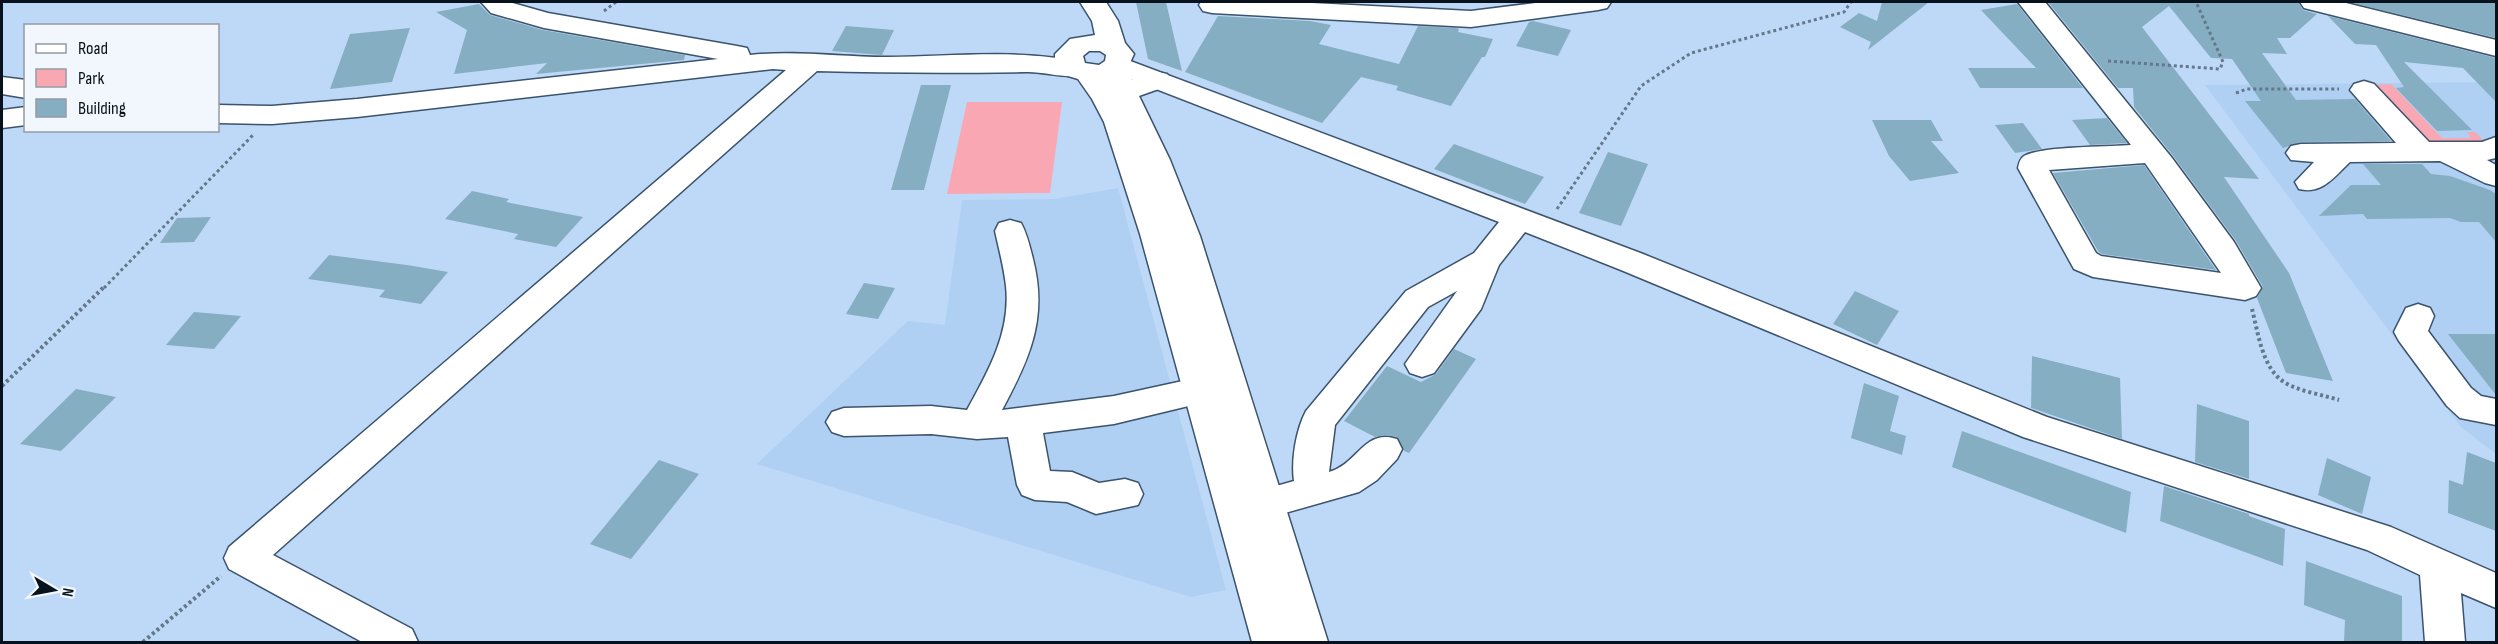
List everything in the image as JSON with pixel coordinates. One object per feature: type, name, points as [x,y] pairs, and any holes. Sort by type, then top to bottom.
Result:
[{"type":"street","points":[[494,2],[544,20],[603,11],[773,61]]},
{"type":"street","points":[[1081,2],[1105,97],[1123,135],[1156,234],[1272,642]]},
{"type":"street","points":[[1093,2],[1105,21],[1096,64],[1155,160],[1184,236],[1308,642]]},
{"type":"street","points":[[1212,5],[1471,19],[1598,2]]},
{"type":"street","points":[[2031,2],[2081,60],[2152,153],[2229,259],[2245,288]]},
{"type":"street","points":[[2313,2],[2496,48]]},
{"type":"street","points":[[219,114],[272,115],[357,108],[773,61],[1096,64],[1157,80],[1632,262],[2035,427],[2378,538],[2496,591]]},
{"type":"street","points":[[398,642],[243,558],[810,63]]},
{"type":"street","points":[[2,86],[24,89]]},
{"type":"street","points":[[2364,90],[2431,152],[2496,176]]},
{"type":"street","points":[[2,119],[24,116]]},
{"type":"street","points":[[2301,153],[2487,151],[2496,146]]},
{"type":"street","points":[[2152,153],[2040,161],[2033,164],[2033,168],[2085,261],[2093,266],[2245,288]]},
{"type":"street","points":[[2310,182],[2343,153]]},
{"type":"street","points":[[1314,492],[1311,471],[1318,421],[1417,299],[1485,261],[1531,225]]},
{"type":"street","points":[[977,425],[1013,351],[1022,324],[1022,283],[1010,231]]},
{"type":"street","points":[[1422,364],[1469,301],[1485,261]]},
{"type":"street","points":[[2418,316],[2411,332],[2460,397],[2472,408],[2496,412]]},
{"type":"street","points":[[844,422],[931,420],[977,425],[1023,422],[1114,410],[1201,390]]},
{"type":"street","points":[[1023,422],[1035,485],[1072,487],[1096,499],[1125,494]]},
{"type":"street","points":[[1264,504],[1346,482],[1364,470],[1384,449]]},
{"type":"street","points":[[2439,565],[2445,642]]},
{"type":"path","points":[[1531,225],[1641,86],[1691,54],[1844,12],[1851,2]]},
{"type":"path","points":[[2081,60],[2220,69],[2223,62],[2196,2]]},
{"type":"path","points":[[2236,93],[2247,89],[2364,90]]},
{"type":"path","points":[[2,386],[90,302],[272,115]]},
{"type":"path","points":[[2245,288],[2274,373],[2285,382],[2339,400]]},
{"type":"path","points":[[143,642],[243,558]]},
{"type":"shaded area","points":[[2496,82],[2496,454],[2461,427],[2205,85]]},
{"type":"shaded area","points":[[1118,188],[1226,590],[1191,597],[757,464],[908,321],[945,325],[962,200],[1055,199]]},
{"type":"green space","points":[[2391,84],[2442,138],[2471,138],[2467,132],[2475,132],[2485,142],[2426,143],[2371,85]]},
{"type":"green space","points":[[967,102],[1062,102],[1050,193],[947,194]]},
{"type":"building","points":[[1136,2],[1166,2],[1182,71],[1148,59]]},
{"type":"building","points":[[1882,2],[1929,2],[1868,50],[1871,42],[1840,27],[1859,13],[1877,21]]},
{"type":"building","points":[[2048,2],[2298,2],[2303,10],[2317,14],[2290,38],[2277,38],[2287,54],[2262,53],[2296,100],[2355,99],[2391,141],[2301,142],[2283,148],[2245,101],[2261,101],[2232,59],[2211,58],[2169,6],[2142,27],[2259,179],[2224,177],[2289,273],[2333,381],[2286,373],[2257,298],[2263,287],[2236,241],[2134,107],[2133,88],[2118,88]]},
{"type":"building","points":[[2349,2],[2496,2],[2496,38]]},
{"type":"building","points":[[479,4],[490,15],[543,30],[685,55],[684,60],[536,74],[547,63],[454,74],[467,30],[436,12]]},
{"type":"building","points":[[2017,4],[2083,88],[1980,88],[1968,68],[2036,68],[1981,10]]},
{"type":"building","points":[[1218,16],[1310,21],[1331,25],[1319,44],[1399,64],[1418,26],[1456,28],[1459,29],[1458,32],[1493,39],[1485,57],[1482,57],[1451,106],[1396,90],[1398,86],[1361,77],[1322,123],[1185,72]]},
{"type":"building","points":[[2328,16],[2496,58],[2496,102],[2463,68],[2404,62],[2472,130],[2437,131],[2396,88],[2404,87],[2376,45],[2355,44]]},
{"type":"building","points":[[1529,22],[1571,30],[1558,56],[1516,46]]},
{"type":"building","points":[[846,26],[894,30],[882,55],[832,51]]},
{"type":"building","points":[[410,28],[392,82],[330,89],[350,34]]},
{"type":"building","points":[[921,85],[951,85],[924,190],[891,190]]},
{"type":"building","points":[[2107,118],[2127,143],[2090,145],[2072,120]]},
{"type":"building","points":[[1872,120],[1931,120],[1943,141],[1931,141],[1959,173],[1910,181],[1889,156]]},
{"type":"building","points":[[2023,123],[2042,149],[2015,153],[1995,125]]},
{"type":"building","points":[[1454,144],[1544,177],[1525,204],[1434,169]]},
{"type":"building","points":[[1608,152],[1648,164],[1621,226],[1579,213]]},
{"type":"building","points":[[2363,164],[2422,164],[2431,174],[2450,176],[2490,190],[2496,194],[2496,242],[2479,222],[2461,222],[2450,218],[2367,219],[2363,214],[2319,216],[2351,185],[2381,185]]},
{"type":"building","points":[[2144,165],[2216,270],[2102,254],[2098,251],[2053,173]]},
{"type":"building","points":[[472,191],[509,199],[506,202],[583,217],[556,247],[514,239],[518,234],[445,219]]},
{"type":"building","points":[[211,217],[194,242],[160,243],[177,218]]},
{"type":"building","points":[[329,255],[448,272],[421,304],[379,297],[385,290],[308,279]]},
{"type":"building","points":[[864,283],[895,288],[878,319],[846,314]]},
{"type":"building","points":[[1855,291],[1899,311],[1877,345],[1833,324]]},
{"type":"building","points":[[194,312],[241,316],[214,349],[166,345]]},
{"type":"building","points":[[2448,334],[2496,334],[2496,395]]},
{"type":"building","points":[[1454,349],[1476,359],[1409,453],[1404,451],[1397,437],[1386,435],[1375,437],[1344,421],[1387,366],[1421,382],[1436,374]]},
{"type":"building","points":[[2032,356],[2120,378],[2122,439],[2031,408]]},
{"type":"building","points":[[1864,383],[1899,396],[1890,431],[1906,436],[1902,455],[1851,438]]},
{"type":"building","points":[[76,389],[116,397],[61,451],[20,444]]},
{"type":"building","points":[[2197,404],[2249,421],[2249,479],[2195,462]]},
{"type":"building","points":[[1962,431],[2131,492],[2126,533],[1952,467]]},
{"type":"building","points":[[2467,452],[2496,463],[2496,531],[2448,513],[2449,480],[2463,485]]},
{"type":"building","points":[[2327,458],[2371,477],[2362,514],[2318,495]]},
{"type":"building","points":[[659,460],[699,474],[631,559],[590,544]]},
{"type":"building","points":[[2164,486],[2249,514],[2249,516],[2285,529],[2283,566],[2160,521]]},
{"type":"building","points":[[2306,561],[2402,596],[2402,642],[2344,642],[2345,620],[2304,605]]}]
